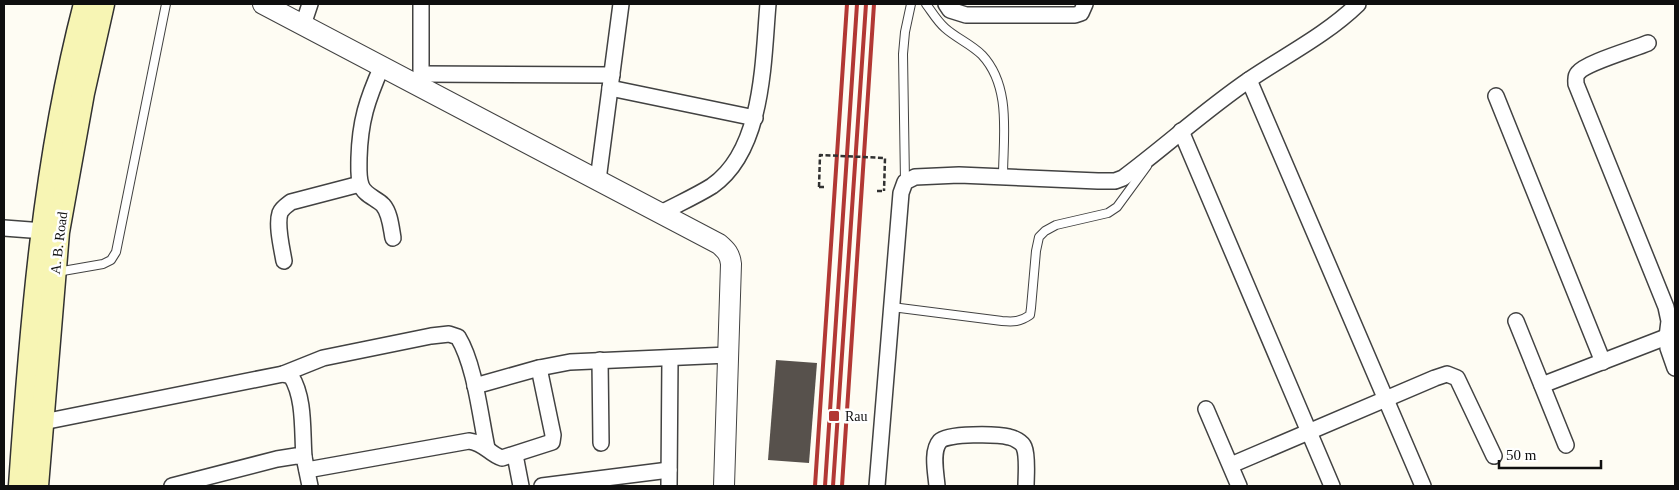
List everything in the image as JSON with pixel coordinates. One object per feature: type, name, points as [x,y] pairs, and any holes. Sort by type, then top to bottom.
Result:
[{"type":"main road","name":"A. B. Road","points":[[20,486],[32,328],[55,142],[85,4]]},
{"type":"main road","name":"A. B. Road","points":[[37,486],[58,232],[83,93],[103,4]]},
{"type":"street","points":[[263,4],[382,66],[421,81],[598,180],[719,244],[726,250],[730,256],[724,486]]},
{"type":"street","points":[[303,25],[310,4]]},
{"type":"street","points":[[421,4],[421,81]]},
{"type":"street","points":[[598,180],[621,4]]},
{"type":"street","points":[[661,213],[713,185],[730,167],[749,135],[755,118],[760,89],[768,4]]},
{"type":"street","points":[[946,4],[950,10],[966,15],[1019,10],[1075,15],[1081,13],[1085,4]]},
{"type":"street","points":[[877,486],[901,193],[905,182],[915,177],[958,175],[1115,181],[1124,178],[1181,131],[1249,80],[1328,30],[1358,4]]},
{"type":"street","points":[[1648,44],[1578,71],[1576,84],[1666,307],[1671,335],[1668,348],[1675,368]]},
{"type":"street","points":[[382,66],[363,115],[359,140],[358,170],[360,184],[364,191],[387,210],[393,238]]},
{"type":"street","points":[[1249,80],[1423,486]]},
{"type":"street","points":[[421,81],[611,82],[755,118]]},
{"type":"street","points":[[1496,96],[1603,362]]},
{"type":"street","points":[[1181,131],[1332,486]]},
{"type":"street","points":[[284,261],[280,213],[284,206],[291,202],[360,184]]},
{"type":"street","points":[[4,228],[44,231]]},
{"type":"street","points":[[1516,321],[1566,445]]},
{"type":"street","points":[[43,422],[283,374],[323,358],[449,334],[458,337],[464,346],[487,448]]},
{"type":"street","points":[[1542,385],[1671,335]]},
{"type":"street","points":[[474,386],[539,368],[570,362],[728,355]]},
{"type":"street","points":[[669,486],[670,358]]},
{"type":"street","points":[[600,360],[600,443]]},
{"type":"street","points":[[172,486],[216,481],[277,459],[296,456],[305,463],[469,441],[478,442],[495,456],[502,458],[515,454],[552,442],[553,435],[539,368]]},
{"type":"street","points":[[283,374],[291,376],[296,384],[301,409],[305,463],[310,486]]},
{"type":"street","points":[[1230,465],[1447,374],[1457,378],[1494,456]]},
{"type":"street","points":[[1206,409],[1239,486]]},
{"type":"street","points":[[937,486],[936,448],[941,439],[960,435],[1009,437],[1018,441],[1024,447],[1026,486]]},
{"type":"street","points":[[515,454],[521,486]]},
{"type":"street","points":[[542,486],[669,470]]},
{"type":"lane","points":[[55,273],[103,264],[111,260],[116,252],[166,4]]},
{"type":"lane","points":[[905,182],[903,54],[904,32],[911,4]]},
{"type":"lane","points":[[926,4],[945,28],[982,55],[995,76],[1002,95],[1004,108],[1003,177]]},
{"type":"lane","points":[[892,307],[1002,321],[1014,322],[1022,320],[1030,315],[1039,237],[1044,231],[1056,225],[1099,216],[1117,207],[1159,150]]},
{"type":"path","points":[[824,188],[819,187],[820,155],[886,158],[884,191],[877,191]]},
{"type":"building","points":[[776,360],[817,363],[809,463],[768,460]]},
{"type":"railway","points":[[815,486],[847,4]]},
{"type":"railway","points":[[825,486],[857,4]]},
{"type":"railway","points":[[833,486],[866,4]]},
{"type":"railway","points":[[842,486],[874,4]]},
{"type":"place","name":"Rau","points":[[834,416]]}]
